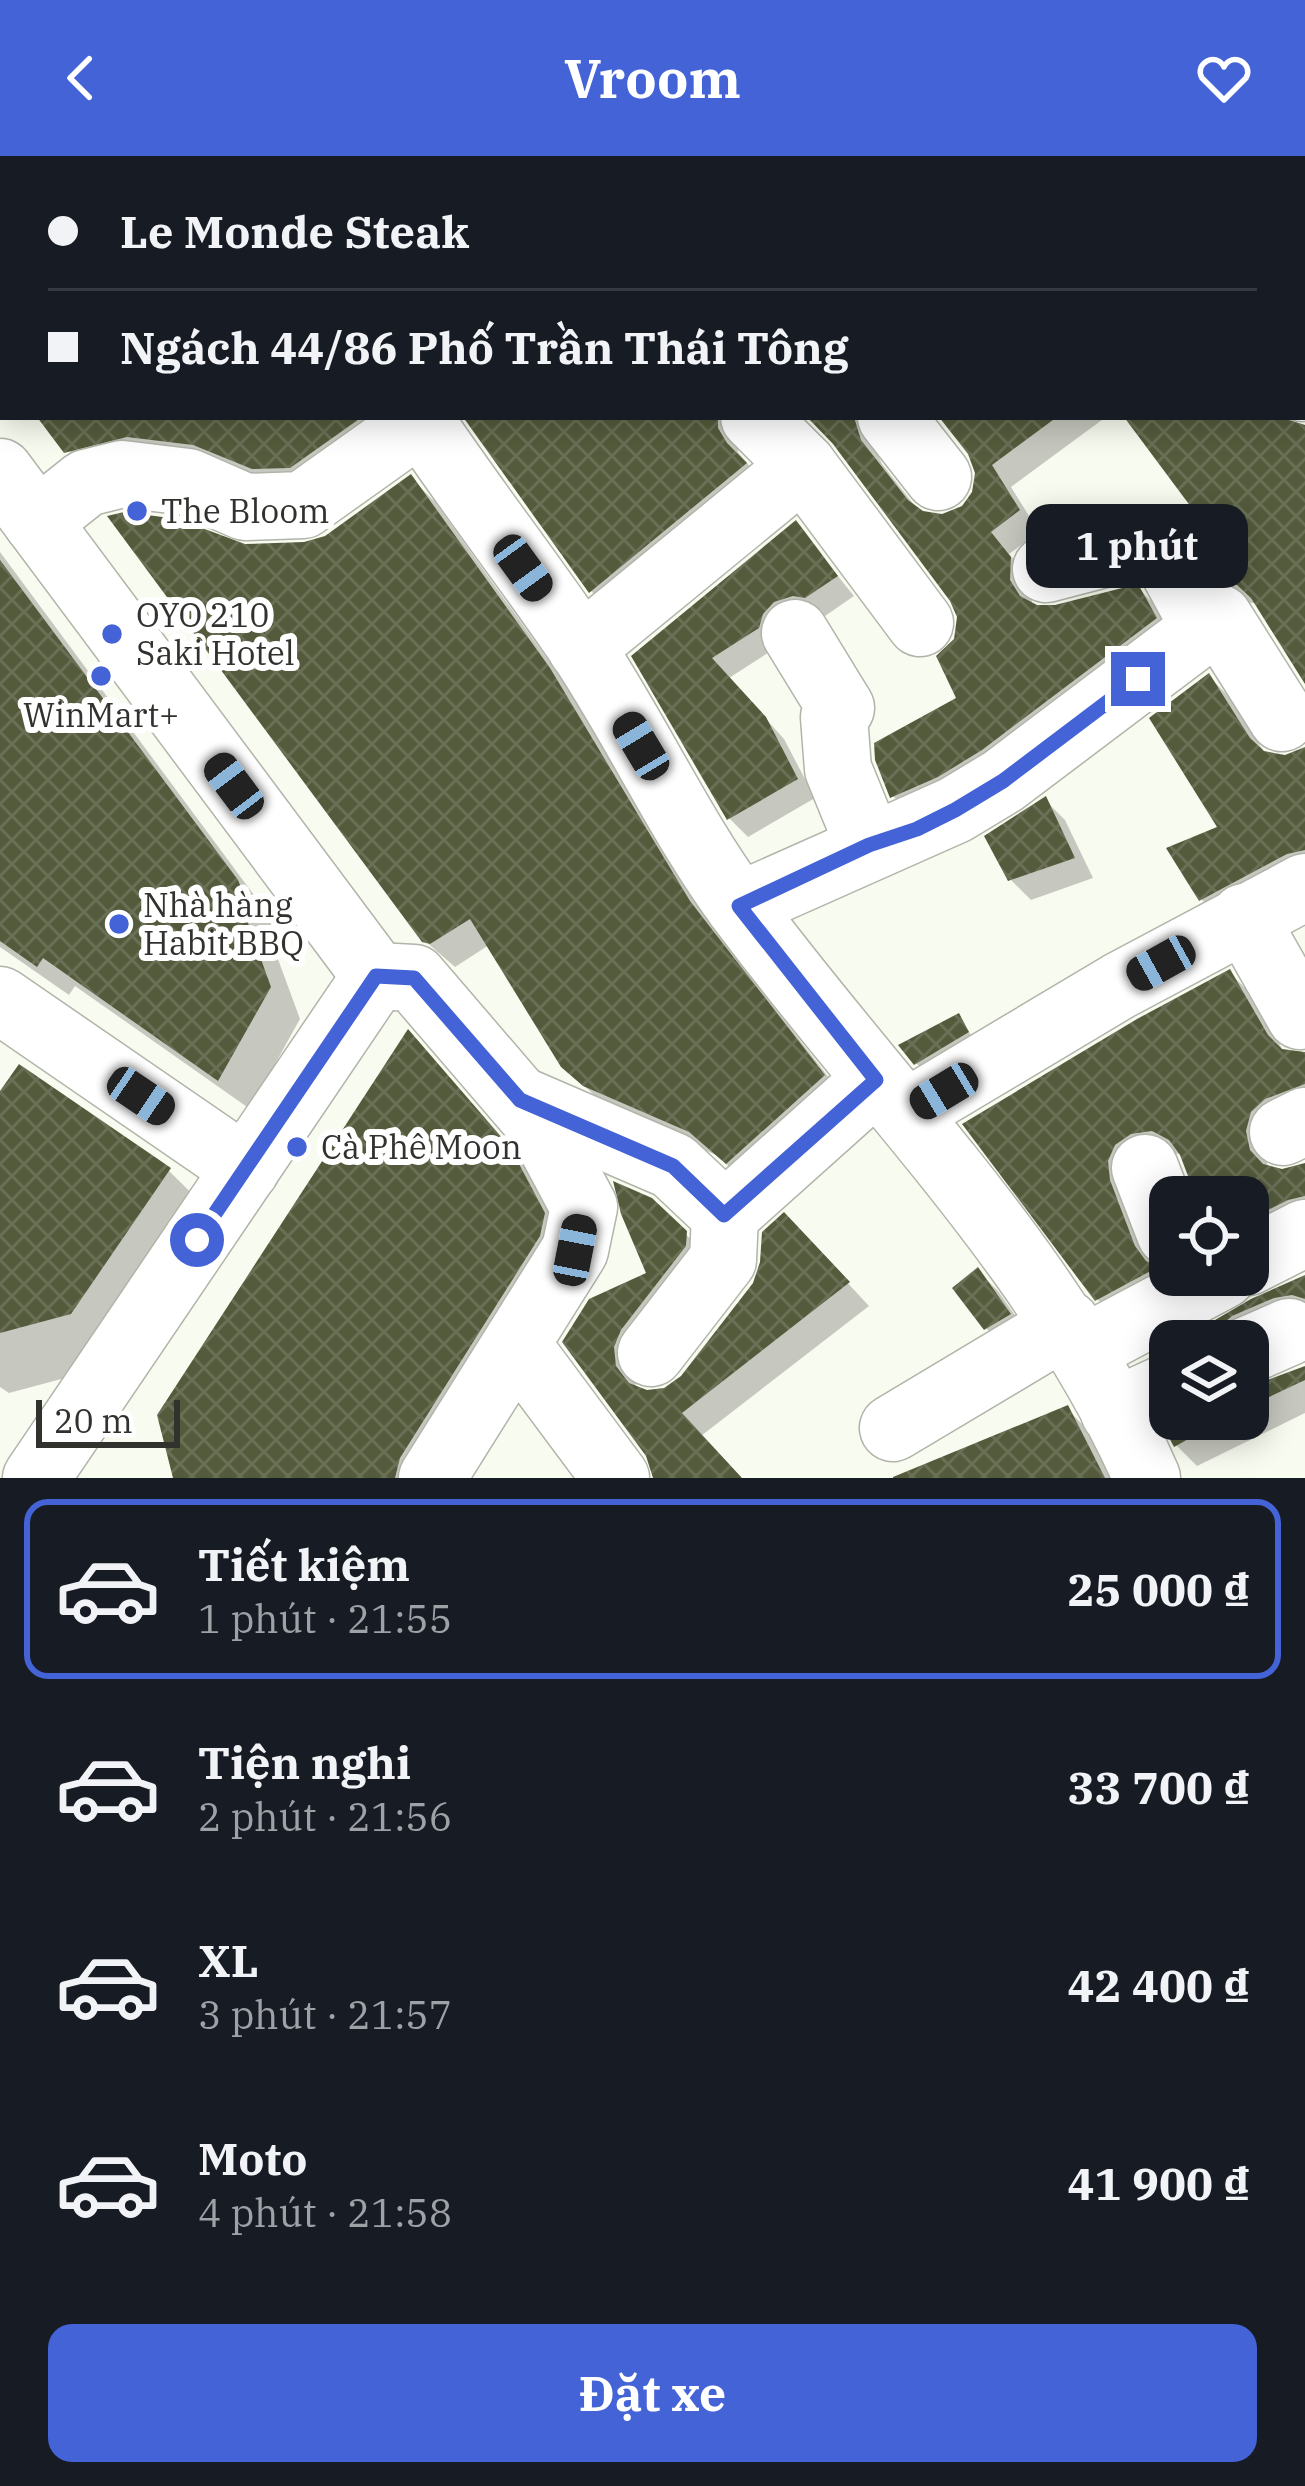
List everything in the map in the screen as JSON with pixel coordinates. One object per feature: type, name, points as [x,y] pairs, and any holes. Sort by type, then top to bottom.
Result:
[{"type":"street","points":[[376,976],[19,497],[122,474],[188,482],[245,507],[303,505],[418,420]]},
{"type":"street","points":[[420,420],[581,648],[739,906],[892,1096],[1074,1337],[1142,1399],[1144,1477]]},
{"type":"street","points":[[757,420],[803,466],[920,623]]},
{"type":"street","points":[[866,550],[931,494],[893,420]]},
{"type":"street","points":[[581,648],[803,466]]},
{"type":"street","points":[[1046,569],[1157,540],[1205,628]]},
{"type":"street","points":[[739,906],[869,845],[917,829],[1003,781],[1219,618],[1282,718]]},
{"type":"street","points":[[795,633],[842,708],[834,717],[838,769],[869,845]]},
{"type":"street","points":[[724,1215],[892,1096],[1119,986],[1305,887]]},
{"type":"street","points":[[1244,917],[1300,1016]]},
{"type":"street","points":[[376,976],[414,978],[541,1126],[584,1207],[575,1250],[432,1478]]},
{"type":"street","points":[[36,1478],[376,976]]},
{"type":"street","points":[[0,1000],[246,1169]]},
{"type":"street","points":[[520,1100],[673,1166],[724,1215],[723,1260],[651,1352]]},
{"type":"street","points":[[1145,1168],[1150,1176]]},
{"type":"street","points":[[1269,1245],[1305,1233]]},
{"type":"street","points":[[893,1428],[1150,1296]]},
{"type":"street","points":[[517,1345],[616,1478]]},
{"type":"building","points":[[39,420],[358,420],[290,468],[252,469],[193,445],[127,437],[64,453]]},
{"type":"building","points":[[465,420],[718,420],[727,443],[747,463],[589,593]]},
{"type":"building","points":[[810,420],[855,420],[861,440],[908,500],[923,511],[942,514],[962,506],[972,492],[975,473],[968,454],[941,420],[1053,420],[992,465],[1020,510],[991,532],[1011,557],[1010,580],[1020,596],[1037,605],[1055,605],[1138,584],[1157,618],[982,750],[890,798],[875,760],[874,743],[956,698],[936,656],[954,639],[957,617],[950,601]]},
{"type":"building","points":[[1126,420],[1289,420],[1305,425],[1305,684],[1251,598],[1237,585],[1222,582],[1182,513],[1191,507]]},
{"type":"building","points":[[411,474],[550,668],[690,901],[825,1075],[726,1164],[689,1132],[583,1086],[561,1067],[470,919],[430,944],[422,942],[107,516],[124,512],[178,519],[245,544],[304,542],[325,536]]},
{"type":"building","points":[[796,520],[838,576],[805,598],[774,602],[759,628],[712,658],[766,717],[798,779],[727,820],[631,656]]},
{"type":"building","points":[[0,560],[238,880],[249,907],[243,909],[271,987],[218,1081],[43,958],[37,967],[0,941]]},
{"type":"building","points":[[1209,673],[1250,738],[1264,751],[1285,755],[1305,747],[1305,850],[1287,854],[1199,901],[1166,848],[1217,827],[1149,718]]},
{"type":"building","points":[[1046,796],[1075,858],[1008,881],[984,836]]},
{"type":"building","points":[[1230,969],[1268,1035],[1282,1049],[1305,1052],[1305,1084],[1265,1099],[1251,1112],[1246,1131],[1250,1150],[1263,1164],[1282,1169],[1305,1163],[1305,1196],[1269,1210],[1269,1176],[1188,1176],[1169,1140],[1152,1131],[1131,1134],[1115,1145],[1108,1161],[1110,1180],[1135,1246],[1149,1262],[1149,1272],[1095,1301],[962,1124]]},
{"type":"building","points":[[959,1013],[969,1032],[914,1065],[898,1045]]},
{"type":"building","points":[[408,1029],[510,1147],[545,1213],[540,1236],[400,1458],[395,1478],[173,1478],[157,1415]]},
{"type":"building","points":[[19,1064],[171,1168],[71,1314],[0,1333],[0,1091]]},
{"type":"building","points":[[613,1181],[652,1198],[687,1231],[686,1246],[621,1330],[614,1347],[616,1366],[629,1383],[647,1390],[664,1388],[681,1376],[753,1283],[762,1232],[784,1212],[850,1282],[682,1413],[742,1478],[653,1478],[646,1456],[562,1342],[589,1299],[646,1273],[621,1214]]},
{"type":"building","points":[[978,1267],[1011,1314],[984,1330],[952,1288]]},
{"type":"building","points":[[1305,1275],[1305,1299],[1274,1298],[1227,1320],[1215,1320],[1258,1296],[1269,1296],[1269,1291]]},
{"type":"building","points":[[1305,1366],[1305,1380],[1269,1397],[1269,1379]]},
{"type":"building","points":[[1068,1405],[1105,1478],[893,1478],[893,1477]]},
{"type":"place","name":"The Bloom","points":[[137,511]]},
{"type":"place","name":"OYO 210 Saki Hotel","points":[[112,634]]},
{"type":"place","name":"WinMart+","points":[[101,676]]},
{"type":"place","name":"Nhà hàng Habit BBQ","points":[[119,924]]},
{"type":"place","name":"Cà Phê Moon","points":[[297,1147]]},
{"type":"route","points":[[197,1240],[376,976],[414,978],[520,1100],[673,1166],[724,1215],[876,1080],[739,906],[955,810],[1003,781],[1138,679]]}]
